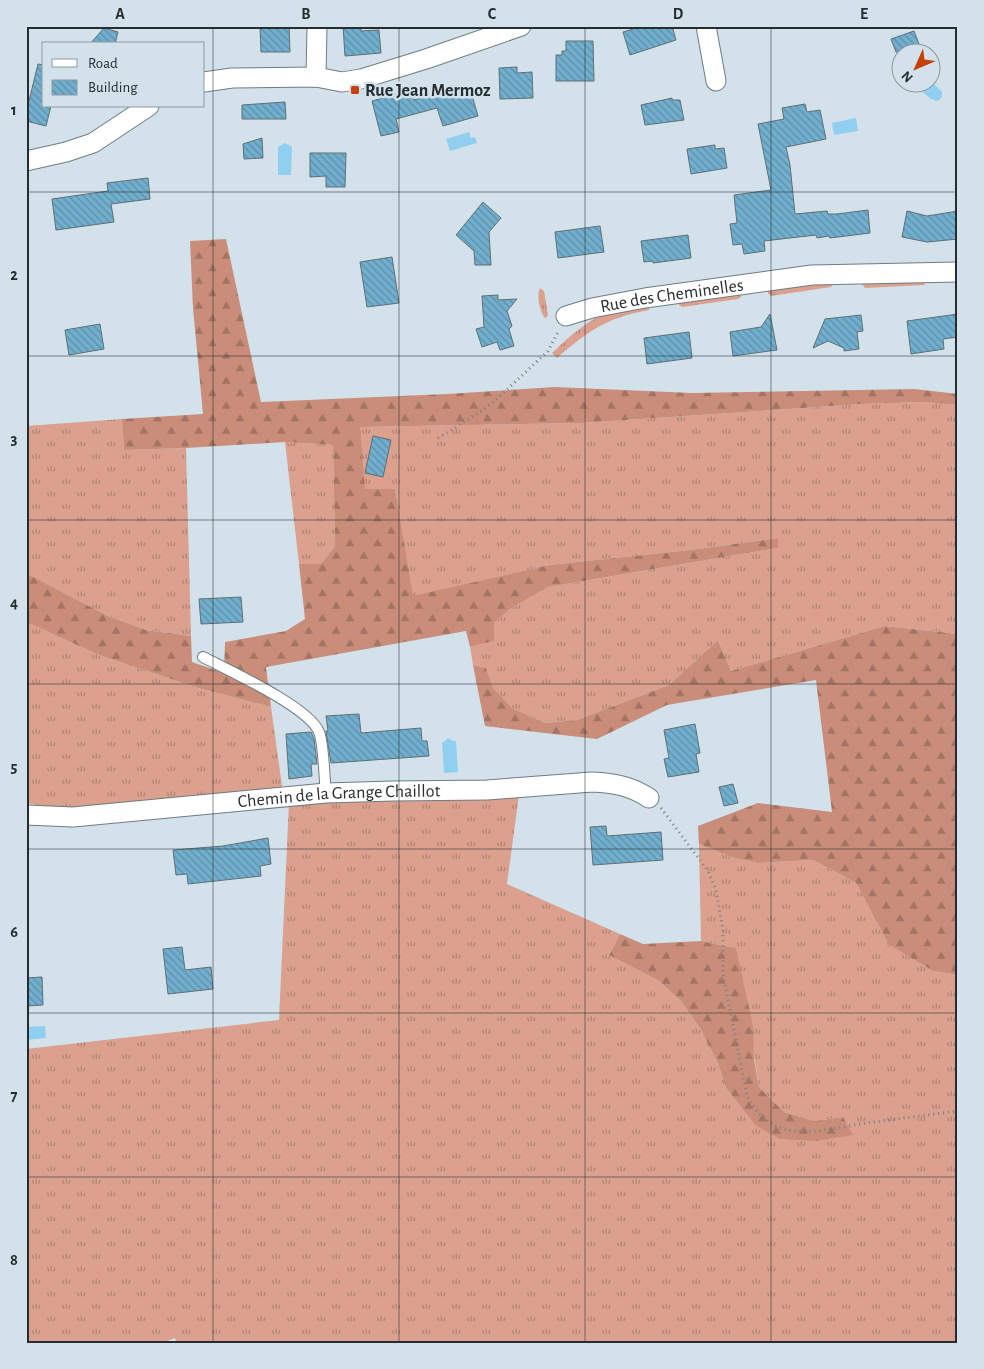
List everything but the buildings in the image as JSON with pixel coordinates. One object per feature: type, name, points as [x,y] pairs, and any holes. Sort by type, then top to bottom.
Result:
[{"type":"street","points":[[316,77],[318,26]]},
{"type":"street","points":[[205,82],[232,78],[316,77],[342,82],[361,79],[521,26]]},
{"type":"street","points":[[706,26],[716,81]]},
{"type":"street","points":[[26,161],[66,152],[93,143],[146,108]]},
{"type":"street","name":"Rue des Cheminelles","points":[[566,316],[592,308],[645,298],[812,275],[958,272]]},
{"type":"street","name":"Chemin de la Grange Chaillot","points":[[26,815],[73,817],[326,794],[486,790],[592,782],[626,786],[638,790],[649,798]]},
{"type":"lane","points":[[203,656],[263,687],[307,716],[315,724],[320,734],[326,794]]},
{"type":"path","points":[[438,438],[483,410],[548,351],[566,316]]},
{"type":"path","points":[[649,798],[660,807],[708,871],[716,890],[723,930],[723,974],[747,1096],[760,1115],[771,1124],[783,1129],[810,1132],[958,1112]]},
{"type":"green space","points":[[226,239],[261,402],[555,387],[692,393],[914,389],[958,394],[958,405],[924,402],[863,404],[581,423],[360,427],[365,489],[395,489],[413,596],[549,565],[690,550],[778,538],[778,548],[548,587],[510,609],[494,623],[494,641],[470,647],[466,631],[266,667],[271,707],[198,688],[99,655],[26,622],[26,573],[108,616],[146,630],[191,636],[192,662],[224,673],[225,642],[286,631],[305,619],[299,564],[321,564],[335,546],[333,445],[285,442],[124,450],[122,419],[203,414],[193,308],[190,241]]},
{"type":"green space","points":[[924,280],[924,285],[865,288],[862,284],[862,282]]},
{"type":"green space","points":[[817,282],[833,284],[831,287],[771,296],[768,293],[768,290]]},
{"type":"green space","points":[[540,288],[544,291],[548,315],[545,318],[539,303],[538,295]]},
{"type":"green space","points":[[741,294],[741,297],[738,299],[682,307],[679,305],[679,301]]},
{"type":"green space","points":[[649,306],[649,310],[622,317],[599,326],[557,358],[552,353],[579,329],[602,315],[620,310]]},
{"type":"green space","points":[[924,402],[958,405],[958,634],[885,626],[731,671],[718,640],[669,685],[577,720],[545,723],[512,708],[493,688],[486,668],[473,665],[470,647],[494,641],[494,623],[510,609],[548,587],[778,548],[778,538],[690,550],[549,565],[412,597],[395,489],[364,490],[359,427],[581,423],[863,404]]},
{"type":"green space","points":[[122,419],[124,450],[186,448],[191,636],[146,630],[108,616],[26,573],[26,426]]},
{"type":"green space","points":[[285,442],[333,445],[335,546],[321,564],[299,564]]},
{"type":"green space","points":[[26,622],[99,655],[198,688],[271,707],[283,793],[59,809],[26,803]]},
{"type":"green space","points":[[885,626],[958,634],[958,975],[933,971],[889,945],[856,883],[813,860],[758,863],[734,858],[699,844],[698,826],[758,803],[832,812],[816,680],[667,705],[597,739],[485,726],[473,665],[486,668],[493,688],[512,708],[545,723],[577,720],[669,685],[718,640],[731,671]]},
{"type":"green space","points":[[519,795],[507,884],[620,934],[609,955],[659,981],[680,1000],[700,1028],[718,1063],[726,1088],[755,1125],[852,1135],[843,1117],[815,1121],[784,1112],[759,1087],[736,948],[701,941],[699,844],[734,858],[758,863],[813,860],[856,883],[889,945],[933,971],[958,975],[958,1343],[177,1343],[175,1338],[162,1343],[26,1343],[26,1049],[279,1020],[289,802]]},
{"type":"green space","points":[[620,934],[643,944],[701,941],[736,948],[753,1026],[754,1060],[759,1087],[784,1112],[815,1121],[843,1117],[853,1135],[816,1141],[780,1139],[755,1125],[726,1088],[718,1063],[700,1028],[680,1000],[659,981],[609,955]]},
{"type":"water","points":[[923,92],[942,92],[942,97],[938,101],[931,99]]},
{"type":"water","points":[[856,118],[858,131],[834,135],[832,123]]},
{"type":"water","points":[[469,132],[471,138],[475,137],[477,143],[450,151],[446,139]]},
{"type":"water","points":[[285,143],[292,147],[291,175],[278,175],[278,147]]},
{"type":"water","points":[[448,738],[456,741],[458,772],[444,773],[442,742]]},
{"type":"water","points":[[45,1026],[46,1038],[26,1040],[26,1027]]},
{"type":"place","name":"Rue Jean Mermoz","points":[[355,90]]}]
